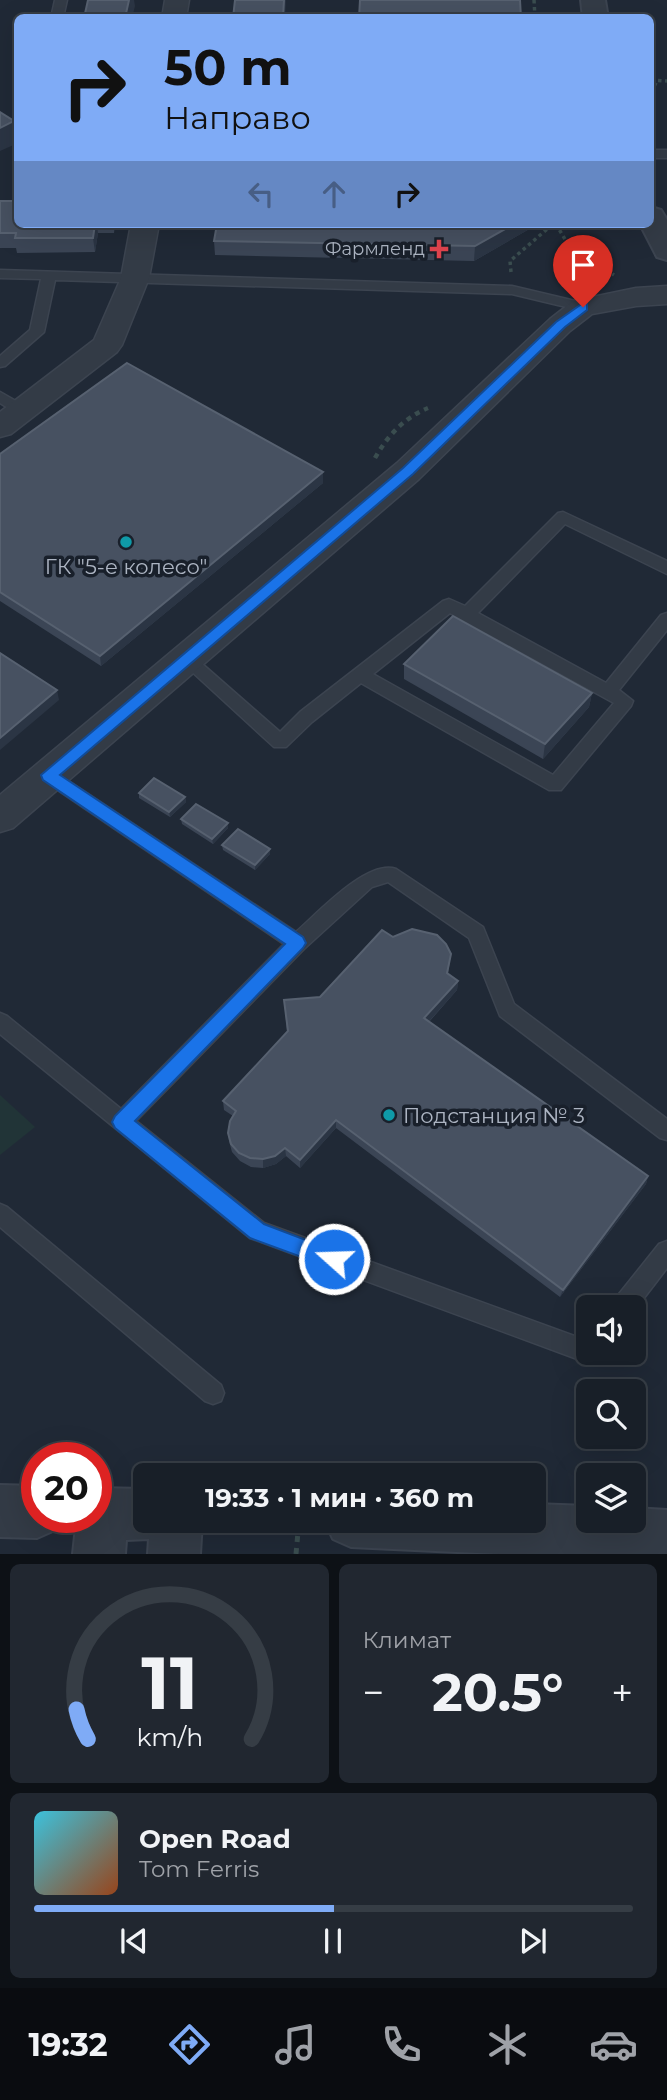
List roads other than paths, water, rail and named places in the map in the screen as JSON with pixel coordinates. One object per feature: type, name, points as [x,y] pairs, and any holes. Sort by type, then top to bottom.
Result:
[{"type":"street","points":[[654,223],[667,251]]},
{"type":"street","points":[[8,412],[107,345],[135,278],[144,228]]},
{"type":"street","points":[[0,817],[408,471],[560,325],[583,307],[636,297],[667,295]]},
{"type":"street","points":[[0,1511],[21,1512]]},
{"type":"street","points":[[546,1530],[667,1536]]},
{"type":"street","points":[[174,1554],[175,1533]]},
{"type":"lane","points":[[0,274],[512,290],[583,307]]},
{"type":"lane","points":[[0,363],[37,332],[49,275]]},
{"type":"lane","points":[[467,614],[563,517],[667,568]]},
{"type":"lane","points":[[186,659],[280,742],[306,717],[360,674],[449,604],[625,701],[555,785],[360,674]]},
{"type":"lane","points":[[608,692],[667,619]]},
{"type":"lane","points":[[49,775],[297,943]]},
{"type":"lane","points":[[122,1122],[297,943],[366,882],[390,874],[476,933],[507,1010],[667,1131]]},
{"type":"lane","points":[[0,1022],[257,1231],[576,1348]]},
{"type":"lane","points":[[0,1214],[213,1393]]},
{"type":"lane","points":[[632,1295],[667,1251]]},
{"type":"place","name":"Фармленд","points":[[439,249]]},
{"type":"place","name":"ГК \"5-е колесо\"","points":[[126,542]]},
{"type":"place","name":"Подстанция № 3","points":[[389,1115]]}]
